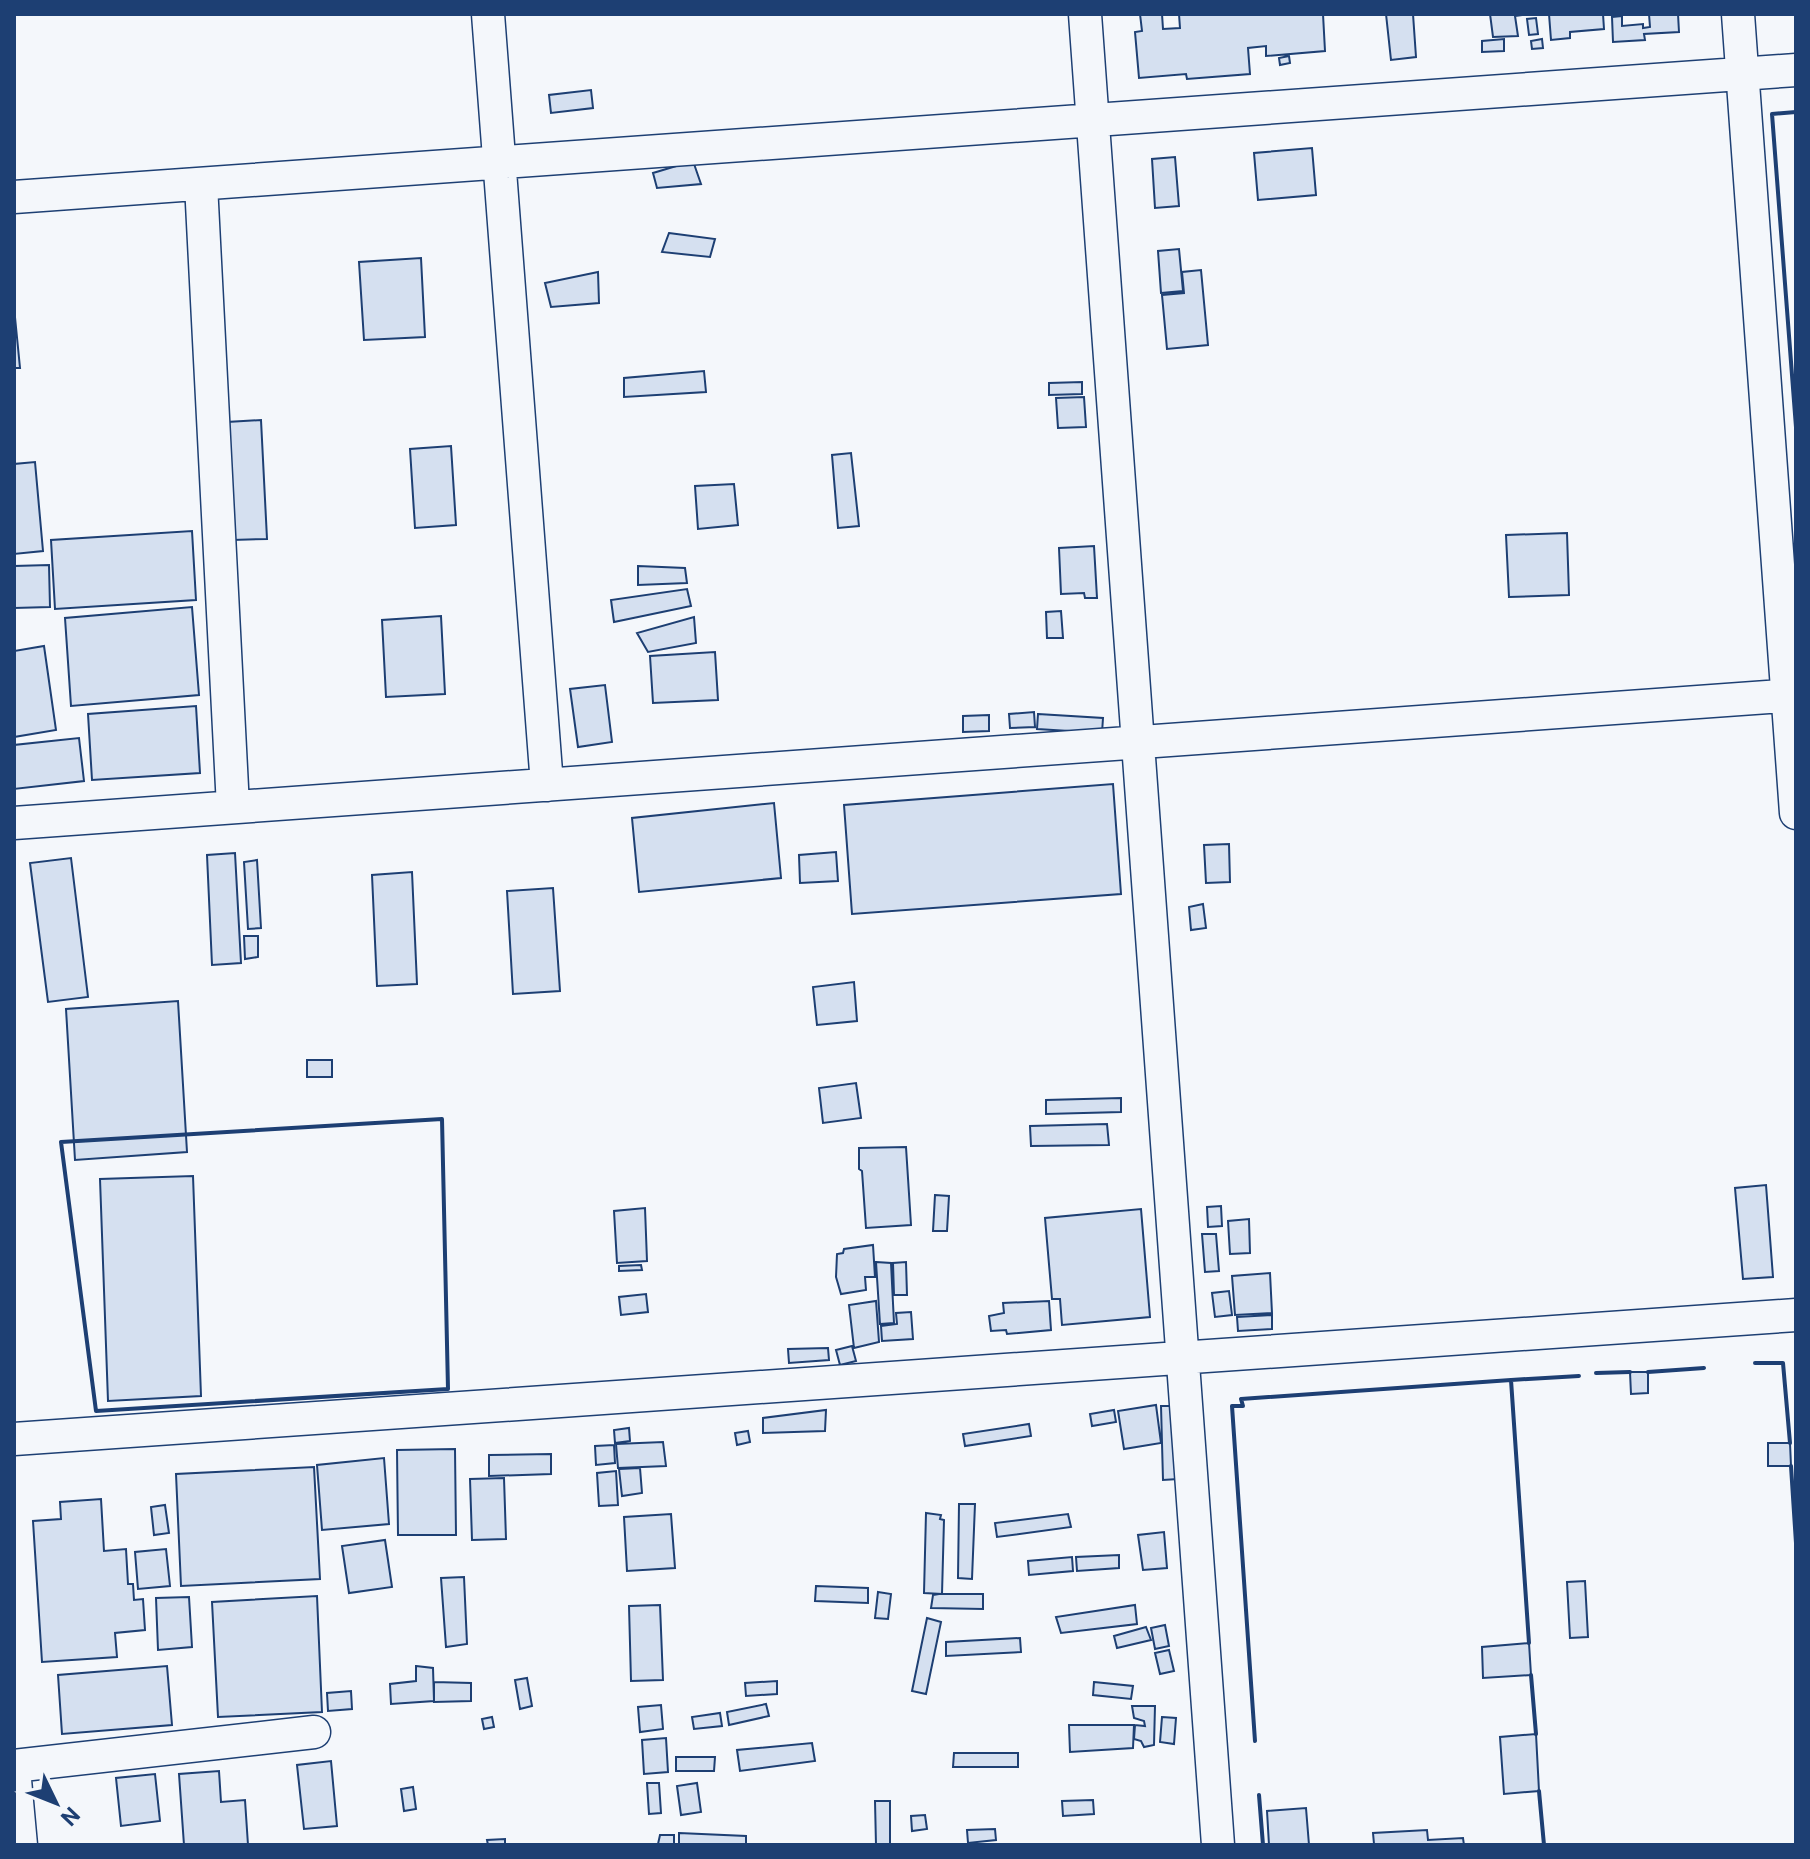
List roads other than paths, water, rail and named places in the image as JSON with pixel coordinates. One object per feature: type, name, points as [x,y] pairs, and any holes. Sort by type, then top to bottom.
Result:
[{"type":"street","points":[[488,14],[547,785]]},
{"type":"street","points":[[1085,14],[1218,1845]]},
{"type":"street","points":[[1738,14],[1792,695],[1796,813]]},
{"type":"street","points":[[14,197],[1796,70]]},
{"type":"street","points":[[201,184],[233,807]]},
{"type":"street","points":[[14,823],[1792,695]]},
{"type":"street","points":[[14,1439],[1796,1315]]},
{"type":"street","points":[[21,1845],[14,1767],[314,1732]]}]
